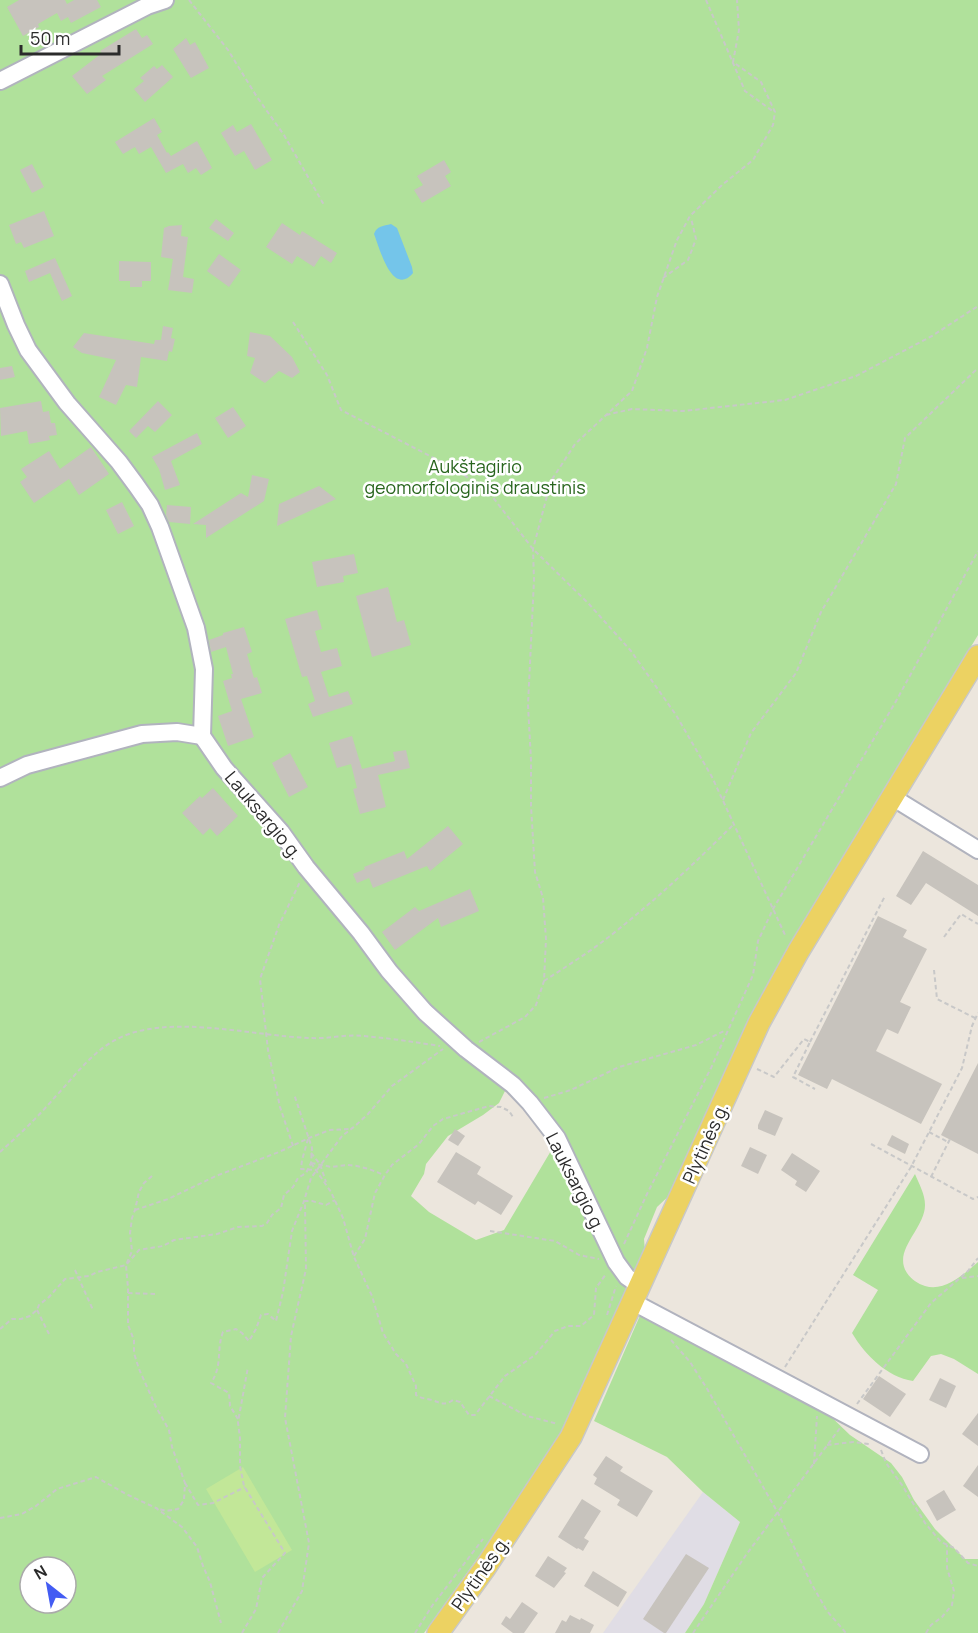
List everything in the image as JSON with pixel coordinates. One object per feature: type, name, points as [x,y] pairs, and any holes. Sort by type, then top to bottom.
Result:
[{"type":"main road","name":"Plytinės g.","points":[[438,1633],[571,1437],[759,1023],[798,952],[978,656]]},
{"type":"street","points":[[0,81],[147,6],[165,0]]},
{"type":"street","points":[[0,284],[28,350],[67,403],[131,477],[150,505],[196,628],[204,669],[202,736],[177,732],[142,734],[27,765],[0,778]]},
{"type":"street","name":"Lauksargio g.","points":[[202,736],[224,768],[281,832],[389,971],[425,1012],[466,1049],[513,1085],[530,1103],[557,1138],[616,1262],[637,1294],[778,1379],[920,1454]]},
{"type":"street","points":[[892,797],[978,850]]},
{"type":"path","points":[[189,0],[228,50],[256,97],[284,135],[324,205]]},
{"type":"path","points":[[706,0],[745,91],[775,112]]},
{"type":"path","points":[[733,62],[739,30],[737,0]]},
{"type":"path","points":[[466,1049],[525,1017],[536,1005],[544,981],[546,939],[543,898],[535,872],[528,705],[534,591],[533,549],[551,481],[575,444],[632,391],[647,348],[663,278],[677,240],[690,216],[722,185],[753,160],[773,125],[775,112],[761,82],[733,62]]},
{"type":"path","points":[[663,278],[688,260],[696,239],[690,216]]},
{"type":"path","points":[[606,415],[632,409],[683,411],[785,400],[856,376],[932,336],[978,306]]},
{"type":"path","points":[[293,322],[327,375],[341,410],[459,471],[491,495],[533,549],[631,651],[676,715],[712,777],[772,909],[789,943],[798,952]]},
{"type":"path","points":[[723,800],[751,733],[796,673],[820,612],[896,484],[905,438],[978,368]]},
{"type":"path","points":[[311,1163],[326,1184],[343,1218],[354,1256],[372,1296],[383,1333],[396,1354],[406,1364],[416,1386],[416,1395],[423,1399],[440,1404],[447,1404],[453,1400],[460,1402],[469,1415],[475,1415],[505,1376],[535,1355],[555,1331],[568,1326],[581,1326],[594,1316],[596,1288],[616,1262],[647,1194],[711,1068],[753,975],[758,941],[772,909],[895,703],[978,551]]},
{"type":"path","points":[[544,981],[582,957],[620,928],[685,872],[734,824]]},
{"type":"path","points":[[293,1146],[279,1107],[268,1050],[260,979],[279,925],[295,895],[306,867]]},
{"type":"path","points":[[815,1089],[793,1077],[885,896]]},
{"type":"path","points":[[944,937],[961,914],[978,924]]},
{"type":"path","points":[[934,970],[938,999],[975,1018]]},
{"type":"path","points":[[778,1379],[911,1167],[962,1068],[972,1026],[978,1013]]},
{"type":"path","points":[[0,1152],[23,1131],[86,1061],[110,1042],[144,1029],[171,1027],[224,1029],[313,1038],[361,1035],[445,1047],[392,1086],[378,1103],[342,1136],[311,1178],[292,1231],[283,1292],[276,1321],[268,1314],[261,1315],[249,1341],[236,1329],[223,1332],[219,1342],[220,1357],[216,1376],[211,1383],[229,1393],[230,1406],[238,1419]]},
{"type":"path","points":[[530,1103],[571,1090],[619,1067],[696,1045],[729,1029]]},
{"type":"path","points":[[740,1064],[774,1077],[804,1039],[810,1042]]},
{"type":"path","points":[[0,1329],[12,1319],[30,1316],[65,1279],[78,1278],[126,1265],[139,1250],[163,1246],[174,1240],[217,1234],[238,1227],[262,1226],[267,1223],[272,1215],[281,1208],[284,1195],[293,1187],[298,1178],[306,1173],[311,1163],[312,1148],[294,1094]]},
{"type":"path","points":[[354,1256],[365,1239],[375,1193],[385,1175],[392,1165],[419,1144],[433,1126],[443,1119],[489,1106],[501,1107],[513,1117]]},
{"type":"path","points":[[135,1210],[168,1199],[216,1176],[330,1130],[352,1128]]},
{"type":"path","points":[[929,1132],[949,1141],[931,1177]]},
{"type":"path","points":[[309,1138],[302,1160],[302,1169],[316,1170]]},
{"type":"path","points":[[871,1144],[973,1199],[978,1197]]},
{"type":"path","points":[[311,1153],[320,1164],[326,1184]]},
{"type":"path","points":[[311,1163],[332,1167],[357,1166],[385,1175]]},
{"type":"path","points":[[152,1176],[144,1182],[139,1192],[130,1233],[132,1251],[126,1265],[128,1324],[134,1340],[134,1353],[156,1407],[169,1430],[172,1447],[185,1483],[198,1505],[213,1503],[245,1487]]},
{"type":"path","points":[[304,1201],[326,1205],[335,1200]]},
{"type":"path","points":[[278,1633],[302,1591],[309,1543],[285,1418],[291,1336],[306,1269],[304,1201]]},
{"type":"path","points":[[490,1231],[555,1240],[579,1255],[616,1262]]},
{"type":"path","points":[[693,1633],[746,1555],[931,1303],[978,1258]]},
{"type":"path","points":[[606,1316],[617,1283],[616,1262]]},
{"type":"path","points":[[75,1270],[93,1310]]},
{"type":"path","points":[[959,1278],[978,1276]]},
{"type":"path","points":[[128,1293],[158,1294]]},
{"type":"path","points":[[37,1310],[49,1334]]},
{"type":"path","points":[[666,1334],[690,1362],[706,1387],[778,1513],[827,1611],[846,1633]]},
{"type":"path","points":[[242,1633],[256,1609],[262,1578],[285,1553],[245,1487],[240,1466],[238,1419],[248,1367]]},
{"type":"path","points":[[489,1396],[527,1416],[562,1425]]},
{"type":"path","points":[[814,1464],[816,1399]]},
{"type":"path","points":[[827,1445],[853,1442],[870,1444]]},
{"type":"path","points":[[879,1445],[886,1463],[925,1523],[941,1542],[954,1548],[968,1563],[978,1566]]},
{"type":"path","points":[[0,1518],[22,1514],[57,1489],[96,1477],[156,1508],[166,1511],[178,1509],[184,1500],[185,1483]]},
{"type":"path","points":[[156,1508],[182,1527],[197,1547],[210,1582],[221,1623]]},
{"type":"path","points":[[415,1633],[432,1606],[488,1532]]},
{"type":"path","points":[[926,1633],[952,1605],[954,1591],[947,1568],[947,1545]]},
{"type":"shaded area","points":[[703,1492],[740,1522],[704,1604],[685,1633],[603,1633]]},
{"type":"green space","name":"Aukštagirio geomorfologinis draustinis","points":[[0,0],[978,0],[978,635],[782,960],[673,1192],[657,1207],[644,1239],[645,1252],[570,1419],[537,1475],[424,1633],[0,1633]],"holes":[[[507,1087],[555,1144],[504,1230],[476,1240],[429,1212],[411,1196],[424,1174],[426,1164],[448,1136],[499,1103]]]},
{"type":"green space","points":[[915,1174],[923,1193],[924,1214],[906,1248],[903,1264],[907,1273],[917,1283],[932,1287],[954,1281],[978,1262],[978,1374],[941,1354],[931,1356],[913,1381],[903,1379],[886,1370],[870,1357],[852,1333],[878,1290],[853,1275]]},
{"type":"green space","points":[[642,1311],[822,1408],[850,1435],[891,1463],[935,1529],[965,1559],[978,1559],[978,1633],[685,1633],[704,1604],[740,1522],[703,1492],[667,1457],[594,1421]]},
{"type":"green space","points":[[243,1467],[292,1550],[255,1572],[206,1489]]},
{"type":"water","points":[[391,224],[397,228],[412,267],[413,273],[406,279],[399,279],[393,275],[383,258],[374,234],[379,228]]},
{"type":"building","points":[[19,0],[65,0],[67,4],[74,0],[97,0],[101,7],[71,23],[68,17],[61,21],[57,13],[23,36],[7,7]]},
{"type":"building","points":[[136,29],[142,38],[147,35],[153,44],[102,76],[106,80],[87,94],[72,76],[102,53],[100,51]]},
{"type":"building","points":[[186,38],[190,45],[195,42],[209,68],[191,78],[173,49]]},
{"type":"building","points":[[162,65],[173,77],[145,102],[134,89],[144,81],[140,78],[154,66],[157,69]]},
{"type":"building","points":[[154,118],[162,132],[157,135],[167,153],[171,156],[197,141],[212,168],[201,175],[196,168],[188,173],[183,164],[166,173],[151,147],[139,154],[135,147],[123,154],[115,142]]},
{"type":"building","points":[[251,124],[272,160],[255,170],[244,151],[235,156],[221,133],[233,125],[237,132]]},
{"type":"building","points":[[444,160],[451,172],[445,176],[451,186],[422,203],[414,190],[423,185],[417,176]]},
{"type":"building","points":[[32,164],[44,187],[32,193],[20,170]]},
{"type":"building","points":[[44,211],[54,236],[24,248],[21,242],[16,244],[9,225]]},
{"type":"building","points":[[216,219],[234,233],[228,241],[209,228]]},
{"type":"building","points":[[282,223],[300,235],[302,231],[337,253],[331,263],[321,256],[314,267],[297,256],[292,264],[266,247]]},
{"type":"building","points":[[182,225],[181,236],[188,237],[183,277],[194,279],[192,293],[168,290],[173,259],[161,257],[164,228]]},
{"type":"building","points":[[219,254],[241,270],[229,287],[207,271]]},
{"type":"building","points":[[55,258],[72,296],[62,301],[50,273],[29,282],[25,271]]},
{"type":"building","points":[[119,261],[151,262],[151,281],[142,281],[142,287],[130,287],[130,281],[119,281]]},
{"type":"building","points":[[163,326],[173,328],[171,338],[175,339],[167,361],[141,357],[137,387],[126,385],[116,405],[99,397],[116,360],[82,353],[73,347],[84,333],[154,344],[155,340],[161,340]]},
{"type":"building","points":[[250,332],[270,336],[292,357],[300,372],[292,378],[279,371],[265,383],[250,373],[255,358],[247,356]]},
{"type":"building","points":[[12,366],[15,377],[0,380],[0,368]]},
{"type":"building","points":[[41,401],[43,412],[49,411],[51,423],[55,423],[57,435],[49,436],[50,440],[29,444],[27,431],[1,436],[0,408]]},
{"type":"building","points":[[158,401],[172,415],[155,432],[148,426],[136,438],[129,431]]},
{"type":"building","points":[[233,407],[246,426],[228,438],[215,418]]},
{"type":"building","points":[[197,433],[202,444],[171,461],[180,485],[165,490],[159,469],[152,457]]},
{"type":"building","points":[[91,447],[109,474],[79,495],[69,479],[34,503],[20,482],[27,477],[21,469],[49,451],[60,469]]},
{"type":"building","points":[[252,475],[269,479],[264,501],[206,538],[206,525],[193,524],[241,493],[248,497]]},
{"type":"building","points":[[319,486],[336,499],[277,526],[279,504]]},
{"type":"building","points":[[122,502],[134,526],[118,534],[106,510]]},
{"type":"building","points":[[167,505],[191,507],[190,524],[169,522],[166,515]]},
{"type":"building","points":[[354,554],[358,573],[343,576],[344,582],[317,587],[312,562]]},
{"type":"building","points":[[388,587],[397,622],[404,620],[411,645],[372,657],[356,596]]},
{"type":"building","points":[[317,610],[322,629],[315,631],[321,652],[337,648],[342,666],[321,672],[329,697],[348,691],[353,704],[313,717],[308,704],[315,701],[307,676],[302,677],[285,619]]},
{"type":"building","points":[[244,627],[252,652],[247,654],[254,678],[257,677],[262,693],[241,699],[254,737],[228,746],[218,716],[232,711],[223,681],[232,678],[231,674],[233,674],[226,647],[211,652],[209,640]]},
{"type":"building","points":[[352,736],[362,769],[395,761],[393,752],[406,750],[410,768],[378,775],[386,807],[360,814],[353,789],[357,788],[351,764],[337,768],[329,743]]},
{"type":"building","points":[[290,753],[308,787],[289,797],[272,763]]},
{"type":"building","points":[[213,788],[238,816],[217,836],[210,828],[203,835],[182,813],[200,796],[202,798]]},
{"type":"building","points":[[448,826],[463,844],[430,871],[427,866],[373,888],[369,878],[357,883],[353,874],[365,869],[364,867],[404,851],[407,859]]},
{"type":"building","points":[[923,851],[978,885],[978,916],[926,883],[911,905],[896,896]]},
{"type":"building","points":[[470,889],[479,911],[441,927],[438,918],[395,950],[382,932],[415,907],[419,911]]},
{"type":"building","points":[[878,916],[907,930],[903,937],[927,949],[900,1002],[911,1007],[898,1034],[887,1029],[876,1051],[942,1084],[921,1124],[832,1079],[827,1089],[798,1075]]},
{"type":"building","points":[[978,1063],[978,1154],[941,1135]]},
{"type":"building","points":[[765,1110],[783,1118],[775,1136],[758,1129]]},
{"type":"building","points":[[455,1129],[465,1136],[458,1146],[448,1140]]},
{"type":"building","points":[[892,1135],[909,1144],[905,1154],[887,1145]]},
{"type":"building","points":[[750,1147],[767,1155],[758,1174],[741,1166]]},
{"type":"building","points":[[456,1152],[481,1167],[477,1174],[513,1196],[501,1215],[478,1201],[475,1205],[437,1182]]},
{"type":"building","points":[[792,1153],[820,1171],[806,1192],[795,1185],[797,1181],[781,1170]]},
{"type":"building","points":[[879,1376],[906,1394],[890,1417],[863,1399]]},
{"type":"building","points":[[940,1378],[956,1386],[946,1408],[929,1400]]},
{"type":"building","points":[[978,1413],[978,1446],[962,1434]]},
{"type":"building","points":[[606,1456],[623,1467],[620,1471],[653,1491],[637,1517],[617,1505],[620,1500],[594,1484],[597,1478],[593,1475]]},
{"type":"building","points":[[978,1465],[978,1497],[963,1486]]},
{"type":"building","points":[[944,1490],[956,1510],[937,1521],[926,1501]]},
{"type":"building","points":[[582,1499],[601,1511],[584,1538],[589,1541],[583,1551],[558,1537]]},
{"type":"building","points":[[686,1554],[709,1568],[664,1633],[643,1619]]},
{"type":"building","points":[[548,1556],[567,1568],[564,1572],[566,1573],[554,1588],[535,1576]]},
{"type":"building","points":[[593,1571],[627,1592],[618,1607],[584,1586]]},
{"type":"building","points":[[522,1602],[538,1613],[524,1633],[513,1633],[501,1624],[506,1616],[510,1619]]},
{"type":"building","points":[[570,1615],[594,1625],[590,1633],[555,1633],[562,1620],[566,1622]]}]
